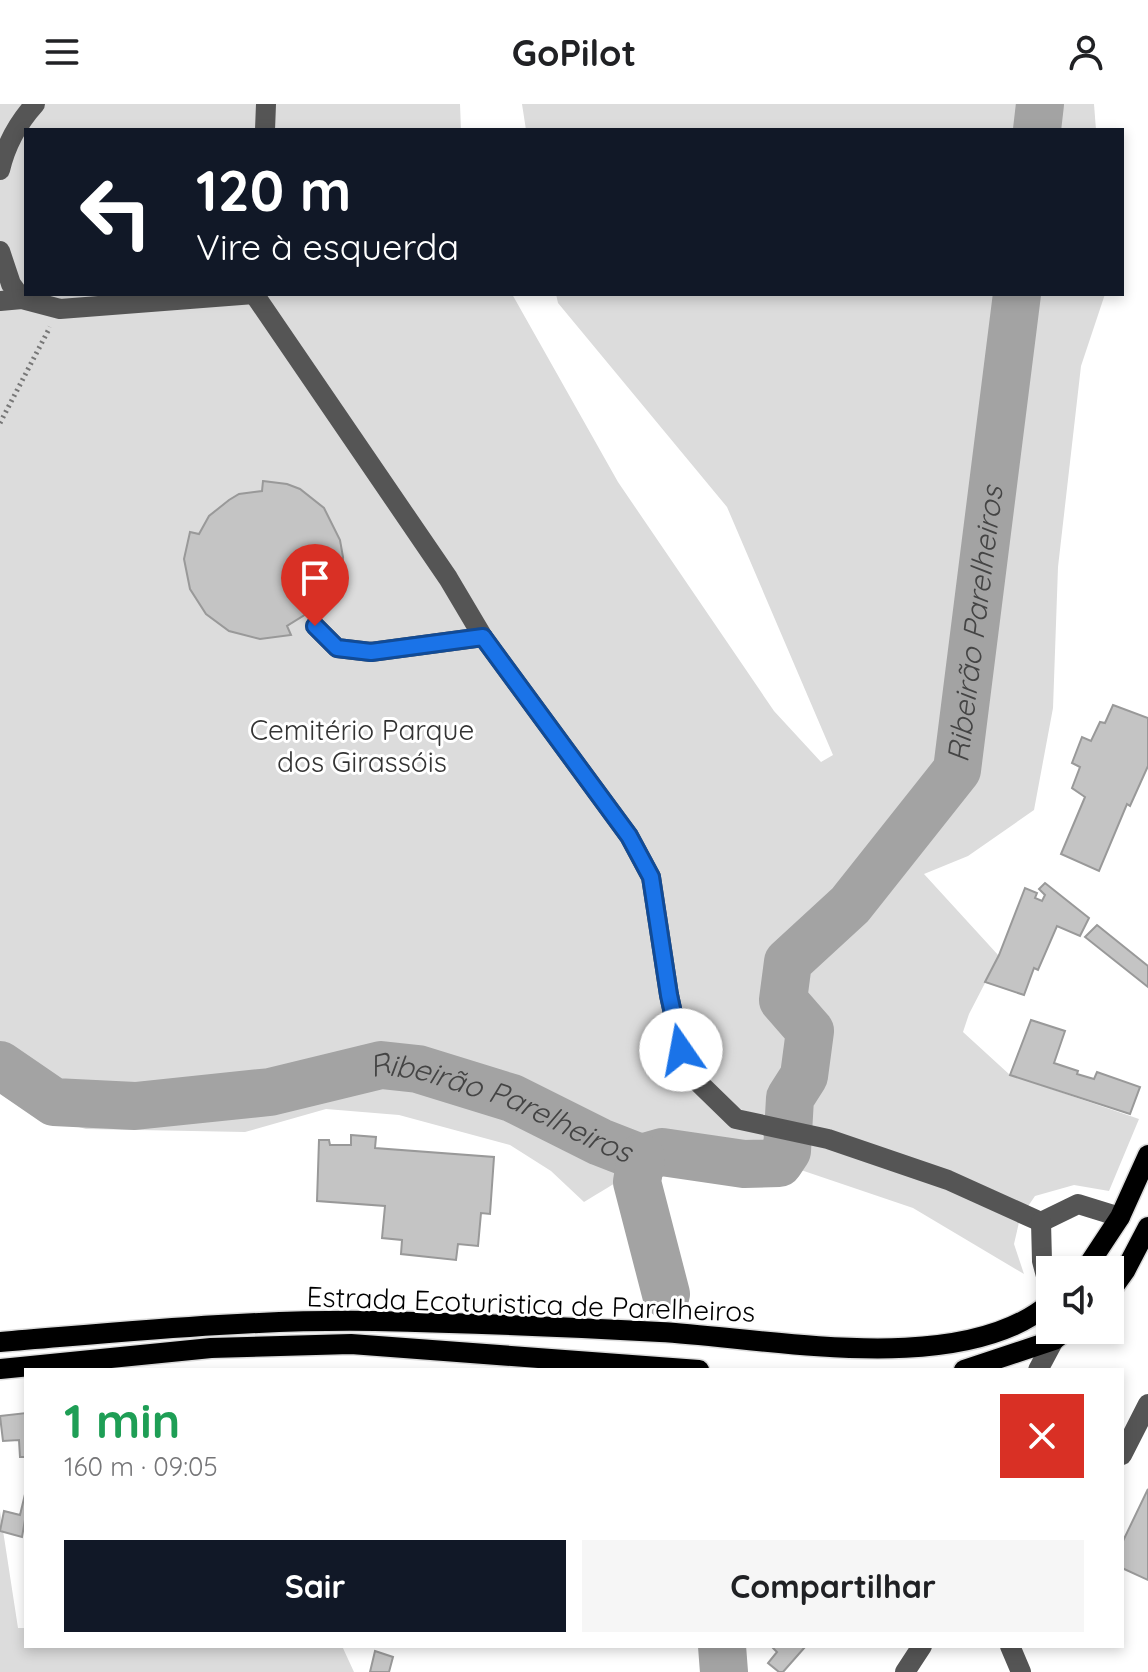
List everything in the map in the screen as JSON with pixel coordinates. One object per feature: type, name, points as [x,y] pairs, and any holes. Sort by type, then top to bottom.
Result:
[{"type":"main road","points":[[1094,1256],[1120,1217],[1148,1155]]},
{"type":"main road","points":[[1120,1217],[1147,1229],[1124,1272]]},
{"type":"main road","name":"Estrada Ecoturistica de Parelheiros","points":[[0,1342],[263,1323],[375,1321],[662,1333],[898,1349],[1001,1332],[1036,1313]]},
{"type":"main road","points":[[969,1368],[1036,1342]]},
{"type":"main road","name":"Estrada Ecoturistica de Parelheiros","points":[[0,1369],[211,1348],[351,1344],[672,1368]]},
{"type":"street","points":[[0,170],[5,150],[19,121],[35,104]]},
{"type":"street","points":[[265,128],[266,104]]},
{"type":"street","points":[[0,251],[11,284],[22,299]]},
{"type":"street","points":[[0,301],[22,299],[60,309],[228,296]]},
{"type":"street","points":[[255,296],[448,578],[483,637],[629,836],[651,877],[669,995],[681,1050],[699,1083],[715,1102],[736,1119],[828,1139],[948,1180],[1041,1222]]},
{"type":"street","points":[[315,626],[337,648],[371,652],[483,637]]},
{"type":"street","points":[[1041,1222],[1078,1204],[1120,1217]]},
{"type":"street","points":[[1041,1222],[1042,1256]]},
{"type":"street","points":[[1039,1368],[1053,1344]]},
{"type":"street","points":[[1124,1451],[1148,1404]]},
{"type":"street","points":[[905,1672],[921,1648]]},
{"type":"street","points":[[1011,1648],[1021,1672]]},
{"type":"path","points":[[0,423],[60,309]]},
{"type":"green space","name":"Cemitério Parque dos Girassóis","points":[[0,104],[460,104],[461,128],[24,128],[24,296],[513,296],[618,482],[774,711],[821,762],[833,755],[727,507],[558,303],[556,296],[1104,296],[1081,366],[1058,567],[1053,708],[1034,810],[968,856],[924,874],[999,956],[963,1032],[1010,1075],[1139,1119],[1109,1191],[1074,1185],[1035,1196],[1020,1218],[1014,1244],[1024,1274],[913,1208],[795,1168],[754,1180],[693,1168],[661,1166],[635,1173],[584,1202],[551,1171],[510,1145],[399,1115],[326,1109],[245,1132],[86,1129],[35,1115],[0,1079]]},
{"type":"green space","points":[[522,104],[1094,104],[1096,128],[526,128]]},
{"type":"green space","points":[[0,1511],[18,1628],[24,1628],[24,1648],[343,1648],[354,1672],[0,1672]]},
{"type":"building","points":[[263,481],[300,489],[324,508],[340,540],[343,557],[337,591],[323,613],[316,608],[287,626],[291,635],[260,639],[229,631],[206,614],[190,589],[184,559],[190,532],[199,534],[209,516],[239,494],[262,491]]},
{"type":"building","points":[[1113,705],[1148,718],[1148,766],[1130,806],[1127,804],[1099,871],[1061,854],[1085,797],[1072,788],[1080,767],[1072,763],[1082,737],[1091,741],[1100,722],[1105,723]]},
{"type":"building","points":[[1045,883],[1089,918],[1080,936],[1057,926],[1038,970],[1034,968],[1024,995],[985,982],[1025,888],[1037,893],[1035,898],[1042,901],[1045,895],[1039,889]]},
{"type":"building","points":[[1097,925],[1148,966],[1148,987],[1085,937]]},
{"type":"building","points":[[1031,1020],[1065,1031],[1054,1063],[1094,1079],[1097,1072],[1140,1087],[1130,1114],[1010,1075]]},
{"type":"building","points":[[351,1135],[376,1137],[375,1148],[494,1157],[490,1214],[481,1213],[478,1246],[458,1244],[456,1260],[401,1254],[402,1240],[382,1238],[385,1206],[317,1201],[319,1140],[329,1140],[330,1145],[351,1145]]},
{"type":"building","points":[[24,1413],[24,1457],[20,1457],[19,1440],[3,1441],[0,1416]]},
{"type":"building","points":[[1148,1489],[1148,1580],[1124,1569],[1124,1539]]},
{"type":"building","points":[[24,1498],[22,1537],[0,1531],[4,1511],[20,1515]]},
{"type":"building","points":[[773,1648],[804,1648],[783,1672],[768,1663],[777,1652]]},
{"type":"building","points":[[375,1651],[393,1657],[389,1672],[370,1672]]},
{"type":"waterway","name":"Ribeirão Parelheiros","points":[[1037,128],[1040,104]]},
{"type":"waterway","name":"Ribeirão Parelheiros","points":[[0,1065],[54,1102],[135,1106],[270,1092],[381,1065],[418,1069],[512,1098],[600,1142],[641,1158],[662,1152],[744,1164],[779,1163],[787,1151],[790,1098],[804,1076],[810,1031],[783,1000],[788,962],[850,905],[957,770],[1017,296]]},
{"type":"waterway","points":[[641,1158],[637,1182],[666,1294]]},
{"type":"waterway","points":[[722,1648],[724,1672]]},
{"type":"route","points":[[315,626],[337,648],[371,652],[483,637],[629,836],[651,877],[669,995],[681,1050]]}]
